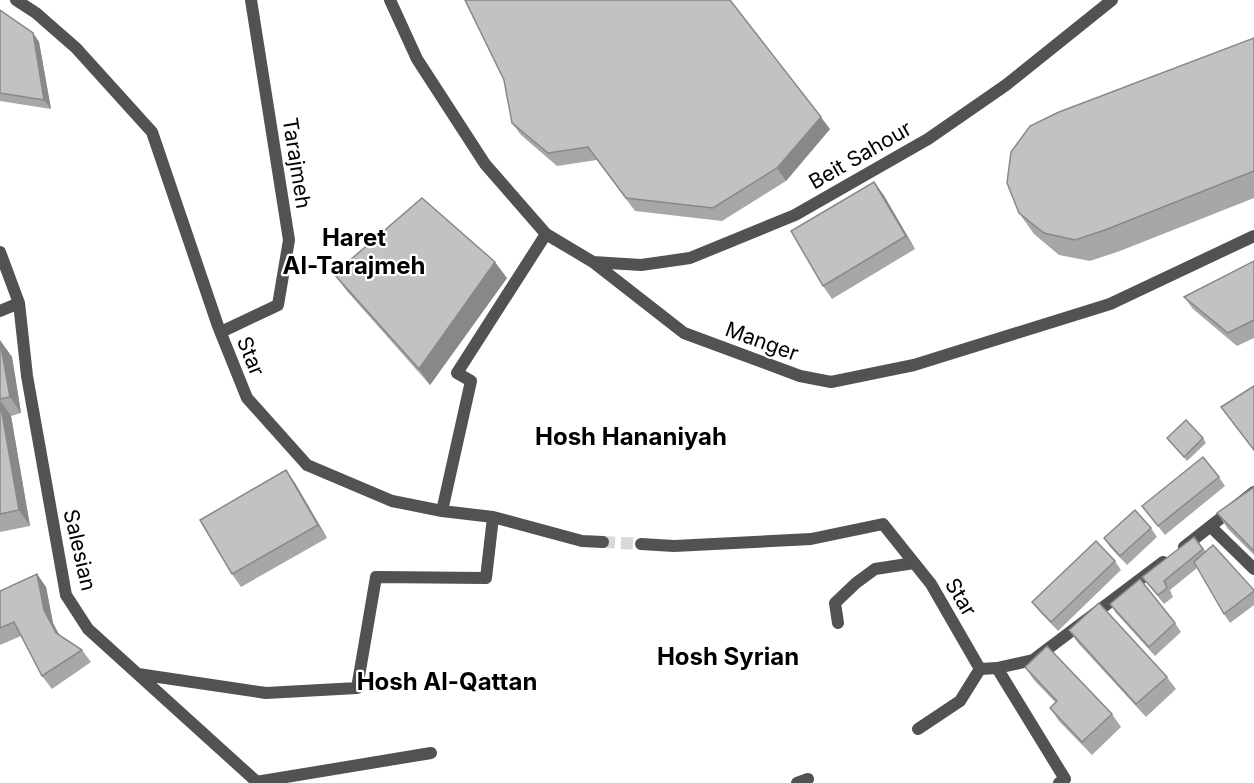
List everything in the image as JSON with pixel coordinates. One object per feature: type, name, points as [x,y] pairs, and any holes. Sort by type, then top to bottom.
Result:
[{"type":"street","name":"Star","points":[[15,0],[36,13],[76,48],[152,132],[221,332],[247,398],[307,465],[392,501],[442,512],[493,517],[582,541],[603,542]]},
{"type":"street","name":"Tarajmeh","points":[[221,332],[278,305],[289,240],[251,0]]},
{"type":"street","name":"Manger","points":[[390,0],[417,59],[484,164],[546,234],[593,262],[684,333],[800,376],[831,382],[914,365],[1110,304],[1254,236]]},
{"type":"street","name":"Beit Sahour","points":[[593,262],[641,265],[690,258],[795,214],[928,139],[1006,85],[1112,0]]},
{"type":"street","points":[[442,512],[471,381],[457,373],[546,234]]},
{"type":"street","name":"Salesian","points":[[0,252],[19,303],[27,376],[66,595],[88,629],[257,783]]},
{"type":"street","points":[[0,311],[19,303]]},
{"type":"street","points":[[918,729],[960,701],[980,669],[997,668],[1033,660],[1211,527],[1254,492]]},
{"type":"street","points":[[137,674],[266,693],[357,688],[376,576],[486,578],[493,517]]},
{"type":"street","name":"Star","points":[[641,544],[674,546],[811,539],[883,524],[931,584],[980,669]]},
{"type":"street","points":[[1211,527],[1254,569]]},
{"type":"street","points":[[838,623],[835,603],[856,583],[875,569],[914,563]]},
{"type":"street","points":[[997,668],[1065,779],[1059,783]]},
{"type":"street","points":[[257,783],[431,753]]},
{"type":"building","points":[[465,0],[730,0],[821,117],[777,168],[713,208],[626,198],[588,147],[548,153],[512,123],[504,80]]},
{"type":"building","points":[[0,10],[33,33],[44,100],[0,93]]},
{"type":"building","points":[[1254,38],[1254,171],[1075,240],[1044,233],[1019,213],[1007,183],[1011,152],[1030,126],[1059,112]]},
{"type":"building","points":[[874,182],[906,236],[823,286],[791,231]]},
{"type":"building","points":[[422,198],[495,262],[419,369],[334,274]]},
{"type":"building","points":[[1254,261],[1254,320],[1228,333],[1184,297]]},
{"type":"building","points":[[0,341],[10,397],[0,399]]},
{"type":"building","points":[[1254,386],[1254,450],[1221,407]]},
{"type":"building","points":[[0,402],[19,510],[0,514]]},
{"type":"building","points":[[1186,420],[1203,438],[1184,457],[1167,438]]},
{"type":"building","points":[[1203,457],[1219,477],[1158,526],[1142,506]]},
{"type":"building","points":[[286,470],[318,525],[232,574],[200,520]]},
{"type":"building","points":[[1254,487],[1254,551],[1217,513]]},
{"type":"building","points":[[1135,510],[1151,528],[1120,556],[1104,538]]},
{"type":"building","points":[[1194,537],[1203,549],[1164,581],[1167,588],[1158,595],[1142,577]]},
{"type":"building","points":[[1096,541],[1115,561],[1051,622],[1032,602]]},
{"type":"building","points":[[1213,545],[1254,590],[1224,614],[1194,562]]},
{"type":"building","points":[[37,574],[44,610],[56,633],[82,650],[42,676],[14,622],[0,628],[0,591]]},
{"type":"building","points":[[1140,579],[1175,623],[1149,647],[1110,604]]},
{"type":"building","points":[[1099,603],[1167,677],[1136,704],[1069,630]]},
{"type":"building","points":[[1047,646],[1112,714],[1082,742],[1050,708],[1057,701],[1025,667]]},
{"type":"tunnel","points":[[603,542],[641,544]]},
{"type":"district","name":"Haret Al-Tarajmeh","points":[[354,251]]},
{"type":"district","name":"Hosh Hananiyah","points":[[631,436]]},
{"type":"district","name":"Hosh Syrian","points":[[728,656]]},
{"type":"district","name":"Hosh Al-Qattan","points":[[447,681]]}]
